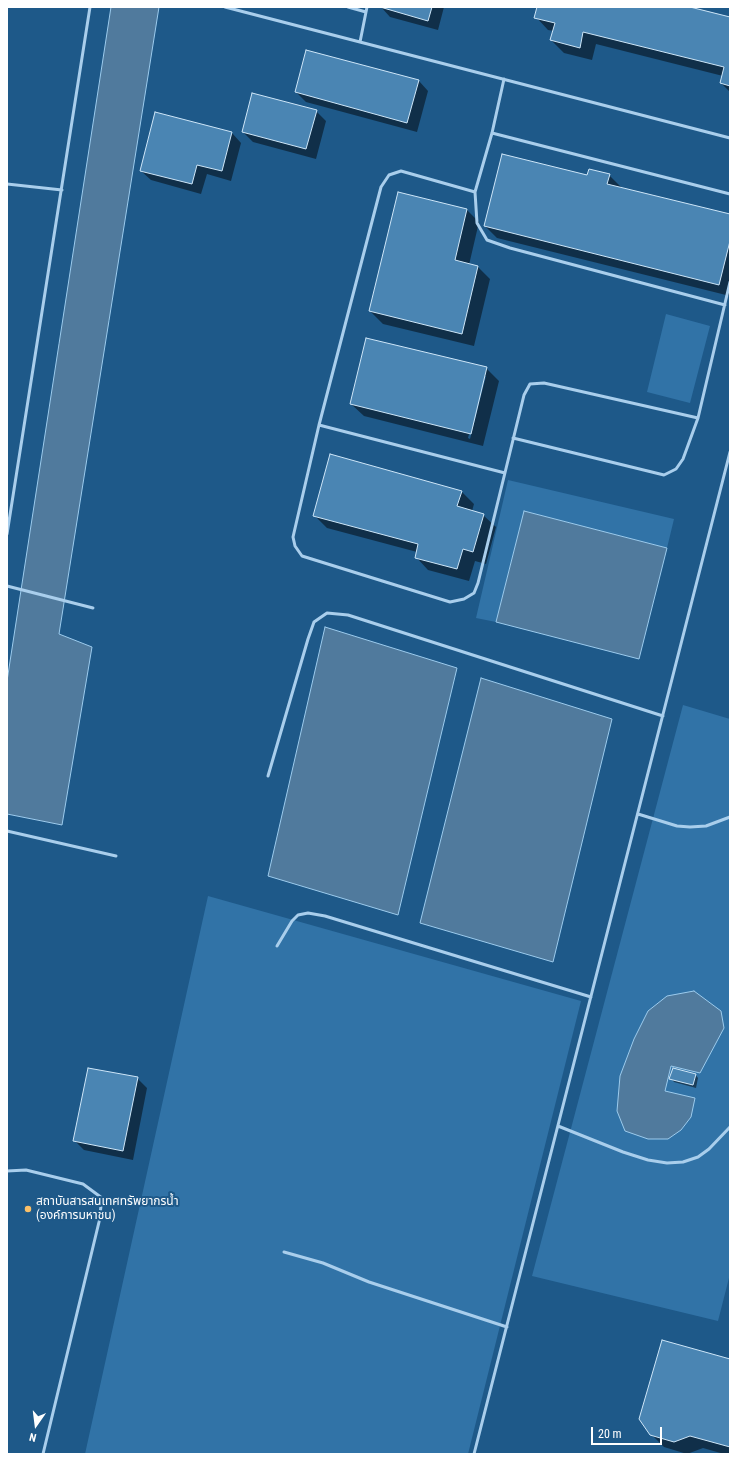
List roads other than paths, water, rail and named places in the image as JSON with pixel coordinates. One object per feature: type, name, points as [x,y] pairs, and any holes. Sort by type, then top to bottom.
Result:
[{"type":"lane","points":[[7,534],[90,7]]},
{"type":"lane","points":[[225,7],[730,138]]},
{"type":"lane","points":[[348,7],[366,12]]},
{"type":"lane","points":[[360,42],[367,7]]},
{"type":"lane","points":[[504,79],[492,133],[475,192],[477,223],[488,240],[510,248],[725,305]]},
{"type":"lane","points":[[492,133],[730,194]]},
{"type":"lane","points":[[475,192],[401,170],[389,175],[381,187],[319,425],[294,538],[295,546],[302,556],[450,602],[464,599],[474,593],[478,583],[524,395],[530,384],[544,383],[698,418]]},
{"type":"lane","points":[[7,184],[62,190]]},
{"type":"lane","points":[[513,438],[664,475],[676,470],[683,459],[698,418],[730,282]]},
{"type":"lane","points":[[319,425],[505,473]]},
{"type":"lane","points":[[474,1454],[730,452]]},
{"type":"lane","points":[[7,586],[93,608]]},
{"type":"lane","points":[[268,776],[314,622],[327,613],[348,615],[663,716]]},
{"type":"lane","points":[[638,814],[677,826],[690,827],[706,826],[730,817]]},
{"type":"lane","points":[[7,831],[116,856]]},
{"type":"lane","points":[[277,946],[298,915],[308,913],[325,916],[591,997]]},
{"type":"lane","points":[[558,1126],[623,1152],[648,1160],[667,1163],[682,1162],[698,1157],[709,1149],[730,1127]]},
{"type":"lane","points":[[7,1171],[26,1170],[83,1184],[102,1198],[99,1222],[43,1454]]},
{"type":"lane","points":[[284,1252],[323,1263],[369,1282],[507,1327]]},
{"type":"place","name":"สถาบันสารสนเทศทรัพยากรน้ำ (องค์การมหาชน)","points":[[28,1209]]}]
